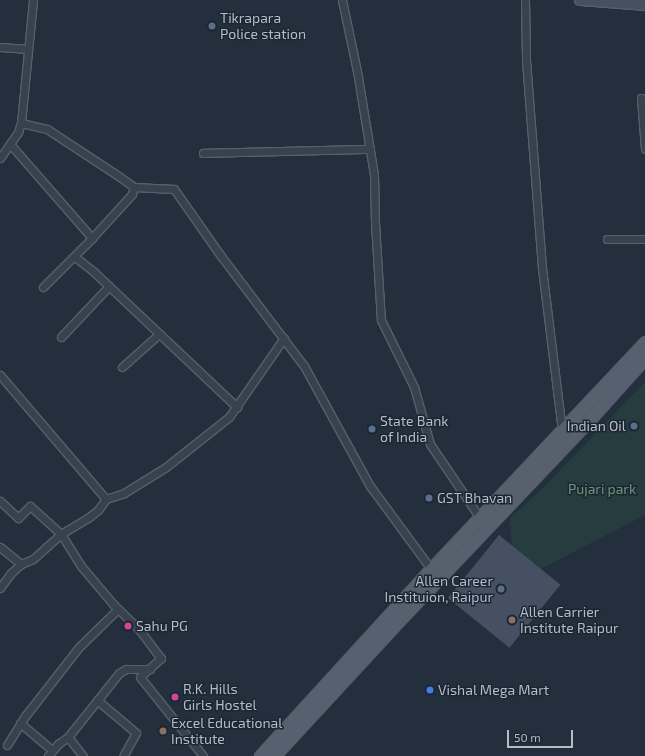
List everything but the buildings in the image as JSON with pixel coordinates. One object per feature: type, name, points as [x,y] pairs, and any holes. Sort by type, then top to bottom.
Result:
[{"type":"main road","points":[[580,0],[645,5]]},
{"type":"main road","points":[[260,756],[431,569],[645,342]]},
{"type":"main road","points":[[274,756],[393,627],[583,427],[645,358]]},
{"type":"street","points":[[0,158],[18,132],[21,123],[33,0]]},
{"type":"street","points":[[342,0],[357,71],[374,175],[375,223],[382,320],[414,387],[430,444],[480,518]]},
{"type":"street","points":[[525,0],[526,60],[542,268],[562,430]]},
{"type":"street","points":[[0,47],[28,49]]},
{"type":"street","points":[[641,98],[645,149]]},
{"type":"street","points":[[21,123],[47,128],[117,174],[134,188],[174,189],[221,256],[304,366],[370,486],[431,569]]},
{"type":"street","points":[[10,144],[92,238]]},
{"type":"street","points":[[203,153],[370,149]]},
{"type":"street","points":[[43,287],[75,257],[132,194],[134,188]]},
{"type":"street","points":[[607,239],[645,239]]},
{"type":"street","points":[[75,257],[109,286],[237,407]]},
{"type":"street","points":[[61,337],[109,286]]},
{"type":"street","points":[[122,367],[159,334]]},
{"type":"street","points":[[0,588],[11,573],[21,564],[38,555],[61,534],[88,518],[98,510],[106,499],[124,493],[166,467],[229,418],[284,338]]},
{"type":"street","points":[[0,375],[106,499]]},
{"type":"street","points":[[0,501],[18,518],[30,506],[61,534],[81,566],[118,609],[138,628],[161,658],[140,677],[203,756]]},
{"type":"street","points":[[0,548],[21,564]]},
{"type":"street","points":[[7,744],[20,723],[79,647],[118,609]]},
{"type":"street","points":[[20,723],[50,753],[68,737],[119,673],[126,669],[150,669]]},
{"type":"street","points":[[97,700],[136,733],[122,756]]},
{"type":"street","points":[[68,737],[83,756]]},
{"type":"green space","name":"Pujari park","points":[[645,382],[645,515],[514,583],[510,518],[543,488]]},
{"type":"place","name":"Tikrapara Police station","points":[[212,26]]},
{"type":"place","name":"Indian Oil","points":[[634,426]]},
{"type":"place","name":"State Bank of India","points":[[372,429]]},
{"type":"place","name":"GST Bhavan","points":[[429,498]]},
{"type":"place","name":"Allen Career Instituion, Raipur","points":[[501,589]]},
{"type":"place","name":"Allen Carrier Institute Raipur","points":[[512,620]]},
{"type":"place","name":"Sahu PG","points":[[128,626]]},
{"type":"place","name":"Vishal Mega Mart","points":[[430,690]]},
{"type":"place","name":"R.K. Hills Girls Hostel","points":[[175,697]]},
{"type":"place","name":"Excel Educational Institute","points":[[163,731]]}]
